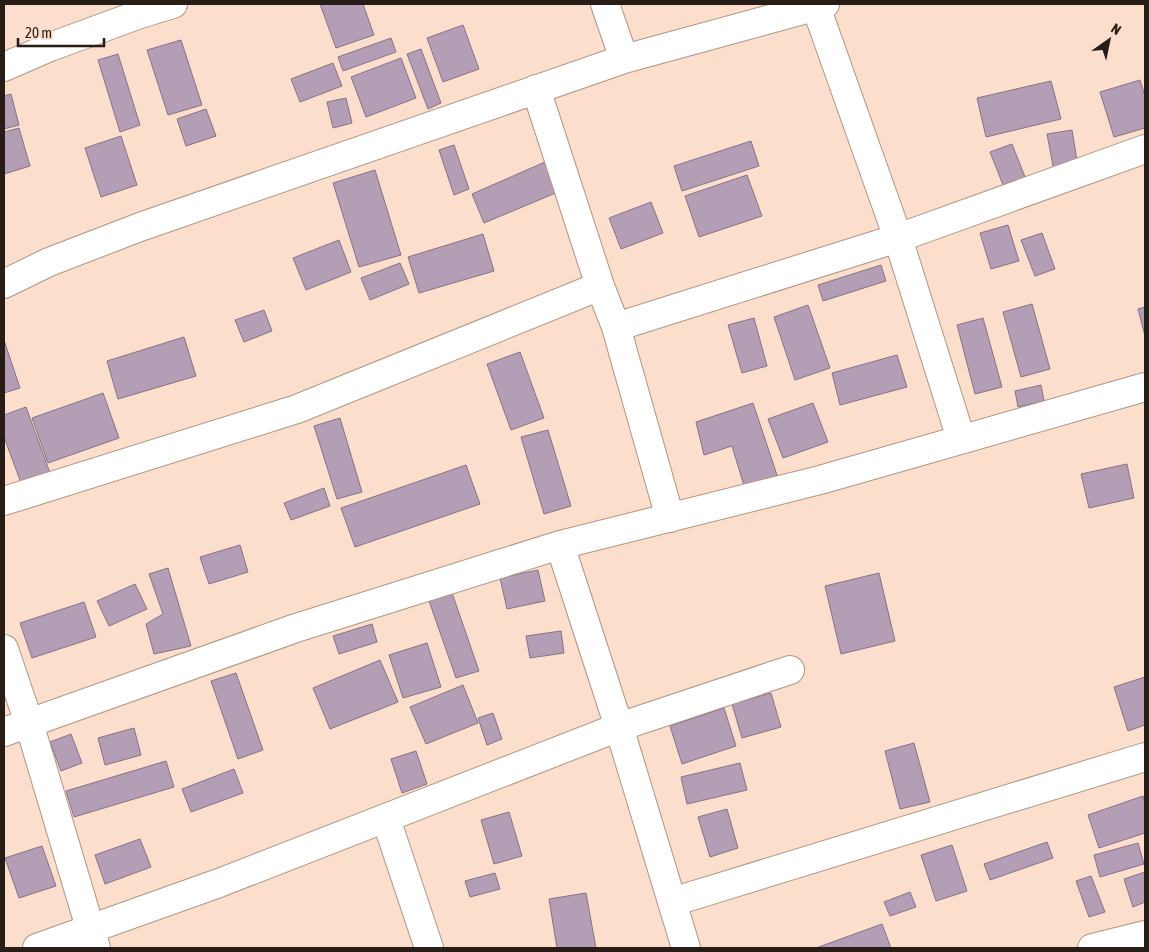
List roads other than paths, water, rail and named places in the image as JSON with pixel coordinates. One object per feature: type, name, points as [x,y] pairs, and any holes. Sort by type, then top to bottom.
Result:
[{"type":"street","points":[[4,67],[140,14],[173,4]]},
{"type":"street","points":[[605,4],[624,59]]},
{"type":"street","points":[[4,284],[49,262],[140,227],[536,89],[624,59],[819,4],[898,238],[961,439]]},
{"type":"street","points":[[536,89],[600,286],[616,327],[670,518]]},
{"type":"street","points":[[616,327],[898,238],[1145,149]]},
{"type":"street","points":[[4,502],[296,409],[600,286]]},
{"type":"street","points":[[4,732],[296,628],[560,544],[820,480],[1145,387]]},
{"type":"street","points":[[560,544],[619,727],[686,948]]},
{"type":"street","points":[[4,649],[30,723],[93,939]]},
{"type":"street","points":[[37,948],[93,939],[219,883],[619,727],[790,670]]},
{"type":"street","points":[[672,902],[1145,758]]},
{"type":"street","points":[[386,819],[429,948]]},
{"type":"street","points":[[1092,948],[1145,935]]}]
